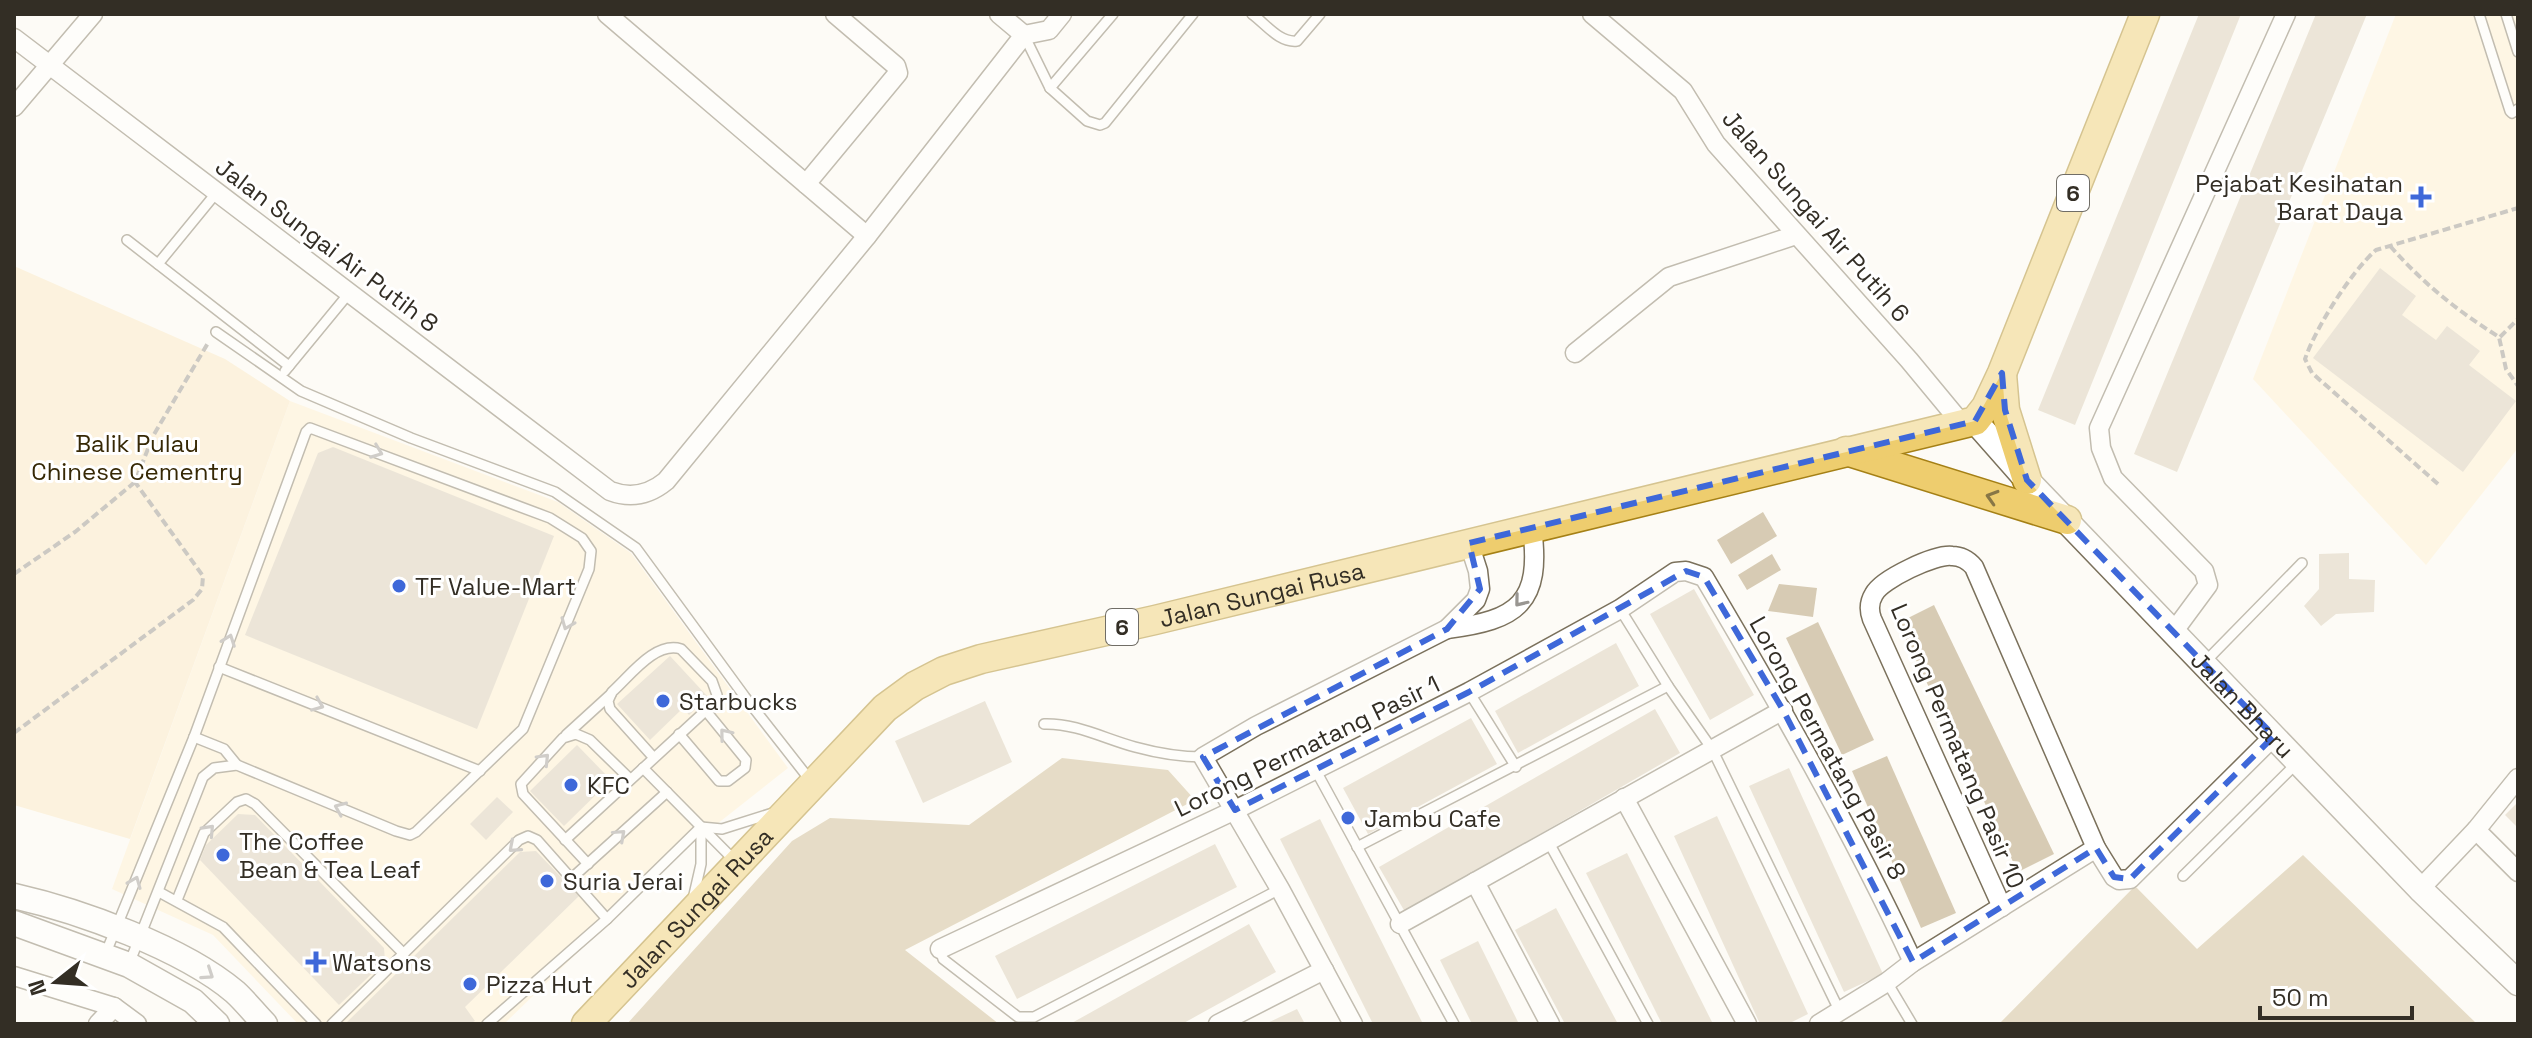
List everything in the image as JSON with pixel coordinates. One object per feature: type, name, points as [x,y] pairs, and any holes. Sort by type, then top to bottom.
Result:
[{"type":"main road","name":"6","points":[[1969,423],[1986,407],[2002,373],[2145,14]]},
{"type":"main road","points":[[2002,373],[2005,410],[2027,480]]},
{"type":"main road","name":"Jalan Bharu","points":[[1969,423],[2205,662],[2420,889],[2518,983]]},
{"type":"main road","name":"Jalan Sungai Rusa","points":[[586,1024],[806,795],[885,708],[915,686],[944,671],[994,656],[1969,423]]},
{"type":"main road","points":[[1845,451],[2067,520]]},
{"type":"main road","points":[[14,896],[141,939],[194,964],[235,992],[265,1024]]},
{"type":"main road","points":[[14,923],[129,965],[193,1001],[217,1024]]},
{"type":"street","points":[[14,107],[93,14]]},
{"type":"street","points":[[607,14],[867,236],[1024,35],[1049,30],[1062,14]]},
{"type":"street","points":[[806,184],[898,73],[896,66],[835,14]]},
{"type":"street","points":[[999,14],[1024,35]]},
{"type":"street","name":"Jalan Sungai Air Putih 6","points":[[1592,14],[1683,91],[1716,144],[1969,423]]},
{"type":"street","points":[[2174,631],[2208,585],[2208,579],[2204,571],[2113,478],[2101,448],[2099,428],[2286,14]]},
{"type":"street","name":"Jalan Sungai Air Putih 8","points":[[14,38],[610,491],[626,496],[639,495],[666,481],[867,236]]},
{"type":"street","points":[[1575,353],[1669,277],[1796,235]]},
{"type":"street","points":[[1353,1024],[1280,889],[1203,757],[1256,726],[1447,629],[1493,620],[1513,611],[1534,578],[1536,555],[1532,528]]},
{"type":"street","points":[[1447,629],[1476,600],[1480,589],[1469,543]]},
{"type":"street","name":"Lorong Permatang Pasir 10","points":[[2002,907],[1872,619],[1870,604],[1875,592],[1894,577],[1940,556],[1961,557],[1974,567],[2096,848],[2119,880],[2130,879],[2274,736]]},
{"type":"street","name":"Lorong Permatang Pasir 1","points":[[940,949],[1235,810],[1469,692],[1620,609],[1675,572],[1686,571]]},
{"type":"street","name":"Lorong Permatang Pasir 8","points":[[1686,571],[1704,577],[1783,710],[1913,962]]},
{"type":"street","points":[[1400,924],[1783,710]]},
{"type":"street","points":[[2420,889],[2476,830],[2518,778]]},
{"type":"street","points":[[1624,798],[1747,1024]]},
{"type":"street","points":[[2476,830],[2518,872]]},
{"type":"street","points":[[1819,1024],[2096,848]]},
{"type":"street","points":[[1475,882],[1550,1024]]},
{"type":"street","points":[[1218,1024],[1324,970]]},
{"type":"street","points":[[14,976],[114,1007],[137,1024]]},
{"type":"street","points":[[98,1024],[114,1007]]},
{"type":"lane","points":[[1050,88],[1113,14]]},
{"type":"lane","points":[[1024,35],[1050,88],[1087,121],[1100,125],[1105,123],[1193,14]]},
{"type":"lane","points":[[1252,14],[1281,38],[1292,42],[1297,41],[1320,14]]},
{"type":"lane","points":[[2479,14],[2510,111],[2512,113],[2518,109]]},
{"type":"lane","points":[[2506,14],[2518,52]]},
{"type":"lane","points":[[158,264],[217,191]]},
{"type":"lane","points":[[127,240],[289,366]]},
{"type":"lane","points":[[281,376],[350,292]]},
{"type":"lane","points":[[216,332],[301,391],[364,420],[555,492],[636,548],[745,697],[806,795],[729,827],[701,827],[607,919],[487,1024]]},
{"type":"lane","points":[[105,955],[194,737],[310,428],[550,518],[582,538],[591,551],[589,569],[523,729],[410,835],[237,765],[224,749],[194,737]]},
{"type":"lane","points":[[2205,662],[2302,563]]},
{"type":"lane","points":[[1620,609],[1712,749],[1840,1012]]},
{"type":"lane","points":[[565,840],[714,703],[716,688],[681,649],[659,650],[563,738],[521,784],[523,794],[565,840],[588,864]]},
{"type":"lane","points":[[219,667],[480,771]]},
{"type":"lane","points":[[1357,847],[1668,686]]},
{"type":"lane","points":[[612,692],[608,701],[610,709],[654,758]]},
{"type":"lane","points":[[1469,692],[1516,767]]},
{"type":"lane","points":[[679,734],[719,781],[728,781],[745,768],[746,760],[706,711]]},
{"type":"lane","points":[[1044,724],[1071,726],[1157,752],[1203,757]]},
{"type":"lane","points":[[563,738],[583,735],[630,779]]},
{"type":"lane","points":[[2183,876],[2299,761]]},
{"type":"lane","points":[[129,965],[203,777],[214,768],[237,765]]},
{"type":"lane","points":[[643,768],[739,865]]},
{"type":"lane","points":[[1315,769],[1454,1024]]},
{"type":"lane","points":[[573,877],[667,792]]},
{"type":"lane","points":[[177,900],[204,833],[237,802],[246,799],[255,804],[404,954]]},
{"type":"lane","points":[[689,918],[701,864],[701,827]]},
{"type":"lane","points":[[332,1024],[519,840],[528,836],[537,840],[573,877],[607,919]]},
{"type":"lane","points":[[1548,841],[1648,1024]]},
{"type":"lane","points":[[940,949],[943,959],[1018,1017],[1034,1017],[1280,889]]},
{"type":"lane","points":[[159,892],[223,927],[316,1024]]},
{"type":"lane","points":[[1887,982],[1912,1024]]},
{"type":"path","points":[[2438,484],[2312,373],[2305,359],[2312,339],[2364,261],[2376,250],[2518,208]]},
{"type":"path","points":[[2390,246],[2452,308],[2499,337],[2506,369],[2518,386]]},
{"type":"path","points":[[2499,337],[2518,319]]},
{"type":"path","points":[[14,574],[75,532],[135,482],[153,436],[216,332]]},
{"type":"path","points":[[14,733],[193,600],[202,589],[203,576],[135,482]]},
{"type":"highlighted area","points":[[2002,373],[2005,410],[2027,480],[2274,736],[2130,879],[2114,877],[2096,848],[1913,962],[1783,710],[1704,577],[1686,571],[1469,692],[1235,810],[1203,757],[1447,629],[1480,589],[1469,543],[1975,421]]},
{"type":"shaded area","name":"Pejabat Kesihatan Barat Daya","points":[[2396,14],[2518,14],[2518,448],[2426,565],[2253,379]]},
{"type":"shaded area","points":[[290,401],[558,502],[631,553],[788,768],[679,854],[504,1024],[298,1024],[213,935],[112,889]]},
{"type":"shaded area","points":[[1062,758],[1168,770],[1195,800],[905,950],[999,1024],[627,1024],[792,841],[830,818],[969,825]]},
{"type":"shaded area","points":[[2303,855],[2477,1024],[1999,1024],[2135,886],[2197,949]]},
{"type":"green space","name":"Balik Pulau Chinese Cementry","points":[[14,266],[225,359],[290,401],[130,839],[14,805]]},
{"type":"building","points":[[2199,14],[2241,14],[2075,425],[2038,410]]},
{"type":"building","points":[[2316,14],[2367,14],[2177,472],[2134,454]]},
{"type":"building","points":[[2380,268],[2416,296],[2402,315],[2436,340],[2447,326],[2480,351],[2469,365],[2516,401],[2463,472],[2313,358]]},
{"type":"building","name":"TF Value-Mart","points":[[333,447],[554,536],[477,729],[245,635],[318,453]]},
{"type":"building","points":[[1763,512],[1777,536],[1731,564],[1717,540]]},
{"type":"building","points":[[2349,553],[2349,579],[2375,580],[2374,612],[2336,614],[2321,626],[2304,606],[2319,589],[2319,554]]},
{"type":"building","points":[[1772,554],[1781,570],[1747,590],[1738,575]]},
{"type":"building","points":[[1779,584],[1817,588],[1813,617],[1768,611]]},
{"type":"building","points":[[1694,589],[1754,695],[1710,720],[1650,614]]},
{"type":"building","points":[[1934,605],[2054,854],[2018,872],[1898,623]]},
{"type":"building","points":[[1818,622],[1874,740],[1842,755],[1786,638]]},
{"type":"building","points":[[1616,643],[1639,686],[1518,753],[1495,711]]},
{"type":"building","name":"Starbucks","points":[[670,656],[708,697],[689,715],[683,708],[650,740],[617,704]]},
{"type":"building","points":[[985,701],[1012,762],[923,803],[895,741]]},
{"type":"building","points":[[1655,709],[1680,753],[1405,912],[1379,867]]},
{"type":"building","points":[[1471,718],[1497,764],[1368,834],[1343,788]]},
{"type":"building","name":"KFC","points":[[577,745],[611,780],[564,826],[530,791]]},
{"type":"building","points":[[1887,756],[1956,913],[1921,928],[1852,771]]},
{"type":"building","points":[[1789,768],[1883,974],[1844,992],[1749,786]]},
{"type":"building","points":[[497,797],[513,812],[486,840],[470,824]]},
{"type":"building","points":[[2518,802],[2518,828],[2505,815]]},
{"type":"building","points":[[238,814],[255,815],[384,948],[385,961],[339,1005],[200,860],[206,845]]},
{"type":"building","points":[[1717,816],[1808,1014],[1788,1024],[1760,1024],[1674,836]]},
{"type":"building","points":[[1320,819],[1423,1024],[1373,1024],[1280,839]]},
{"type":"building","points":[[1215,844],[1237,887],[1017,999],[995,956]]},
{"type":"building","points":[[536,851],[579,896],[465,1007],[475,1021],[469,1024],[345,1024],[520,852]]},
{"type":"building","points":[[1627,853],[1713,1024],[1662,1024],[1586,873]]},
{"type":"building","points":[[1556,908],[1618,1024],[1565,1024],[1515,930]]},
{"type":"building","points":[[1249,924],[1276,972],[1182,1024],[1070,1024]]},
{"type":"building","points":[[1478,941],[1519,1024],[1472,1024],[1440,960]]},
{"type":"building","points":[[1297,1009],[1305,1024],[1265,1024]]},
{"type":"place","name":"Pejabat Kesihatan Barat Daya","points":[[2421,197]]},
{"type":"place","name":"TF Value-Mart","points":[[399,586]]},
{"type":"place","name":"Starbucks","points":[[663,701]]},
{"type":"place","name":"KFC","points":[[571,785]]},
{"type":"place","name":"Jambu Cafe","points":[[1348,818]]},
{"type":"place","name":"The Coffee Bean & Tea Leaf","points":[[223,855]]},
{"type":"place","name":"Suria Jerai","points":[[547,881]]},
{"type":"place","name":"Watsons","points":[[316,962]]},
{"type":"place","name":"Pizza Hut","points":[[470,984]]}]
